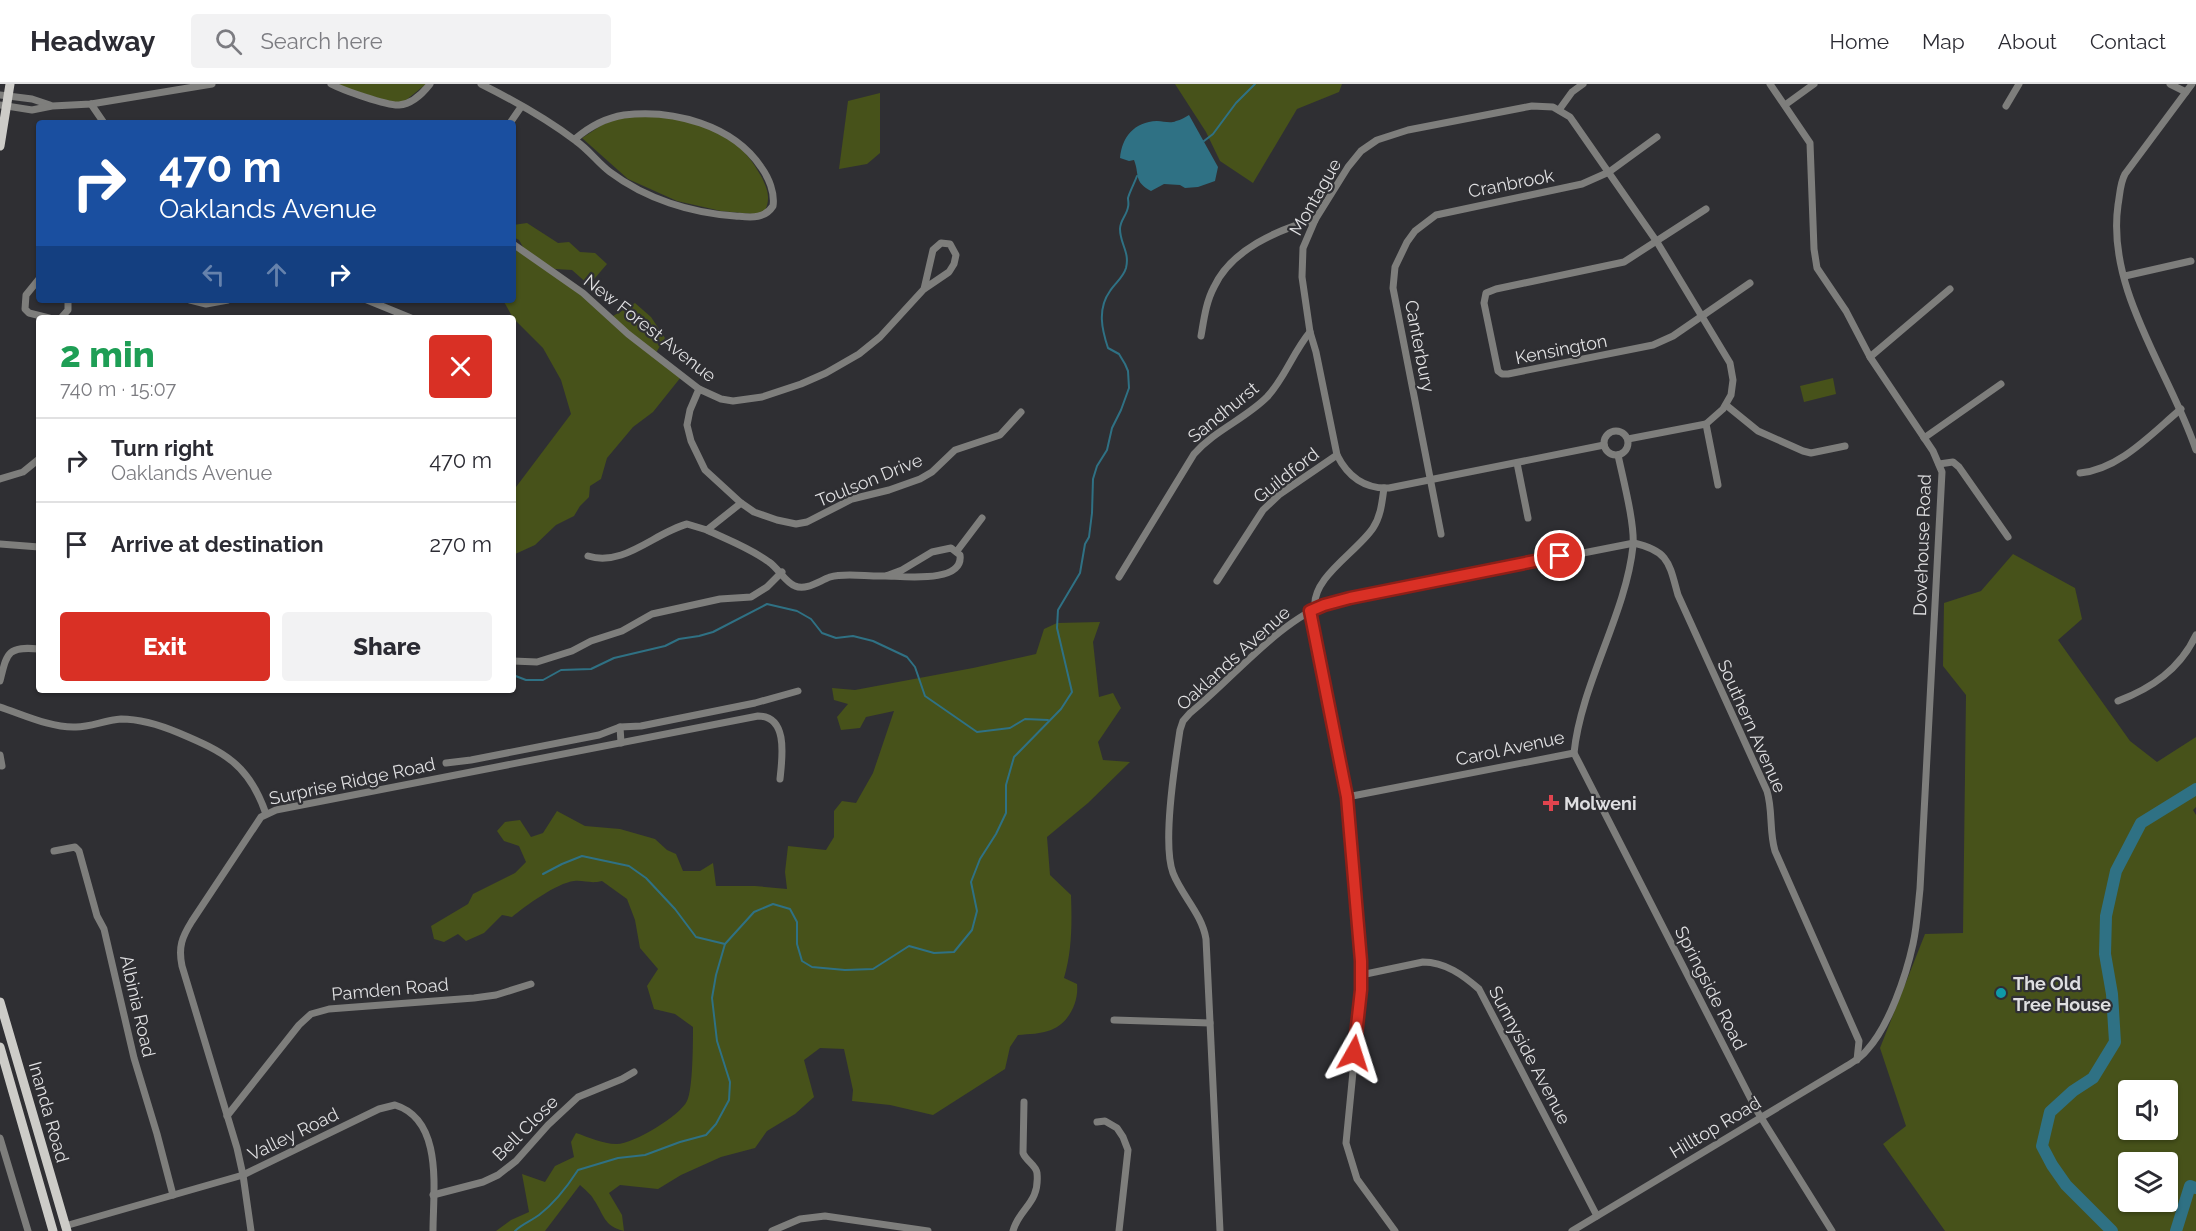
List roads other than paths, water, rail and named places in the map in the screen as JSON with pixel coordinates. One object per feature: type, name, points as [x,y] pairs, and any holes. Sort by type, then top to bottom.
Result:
[{"type":"main road","points":[[0,146],[4,95],[10,84]]},
{"type":"main road","name":"Inanda Road","points":[[0,1002],[66,1229]]},
{"type":"main road","name":"Inanda Road","points":[[1,1052],[53,1231]]},
{"type":"street","points":[[3,106],[32,110],[52,106],[91,104],[212,84]]},
{"type":"street","points":[[331,84],[353,93],[400,105],[414,100],[430,84]]},
{"type":"street","points":[[481,84],[575,139],[618,177],[637,189],[668,202],[697,211],[750,217],[763,215],[773,206],[772,188],[764,170],[752,154],[738,142],[713,128],[690,120],[658,115],[623,115],[600,122],[575,139]]},
{"type":"street","points":[[1583,84],[1572,92],[1559,110],[1570,117],[1578,127],[1657,242],[1731,366],[1733,380],[1726,405],[1716,417],[1706,424],[1628,439]]},
{"type":"street","name":"Dovehouse Road","points":[[1770,84],[1810,143],[1814,249],[1817,268],[1849,316],[1870,357],[1940,464],[1943,481],[1917,916],[1913,944],[1905,970],[1888,1014],[1871,1046]]},
{"type":"street","points":[[1785,105],[1814,84]]},
{"type":"street","points":[[2006,106],[2019,84]]},
{"type":"street","points":[[2170,84],[2186,92]]},
{"type":"street","points":[[2192,84],[2122,179],[2116,230],[2117,247],[2136,317],[2181,409],[2196,450]]},
{"type":"street","points":[[4,95],[32,99],[52,106]]},
{"type":"street","points":[[91,104],[102,120]]},
{"type":"street","name":"Montague","points":[[1559,110],[1548,106],[1532,106],[1408,130],[1384,137],[1366,147],[1356,157],[1315,220],[1305,240],[1301,257],[1302,277],[1310,332],[1337,455],[1346,469],[1365,485],[1384,488],[1604,445]]},
{"type":"street","points":[[512,120],[521,107]]},
{"type":"street","name":"Cranbrook","points":[[1420,226],[1442,212],[1571,187],[1608,172],[1657,137]]},
{"type":"street","points":[[1657,242],[1706,209]]},
{"type":"street","points":[[1201,336],[1211,292],[1228,266],[1259,242],[1315,220]]},
{"type":"street","name":"Canterbury","points":[[1420,226],[1414,231],[1399,258],[1393,272],[1392,282],[1441,534]]},
{"type":"street","name":"Kensington","points":[[1657,242],[1624,262],[1486,293],[1484,303],[1498,371],[1508,374],[1637,350],[1663,341],[1702,316]]},
{"type":"street","name":"New Forest Avenue","points":[[516,246],[583,293],[628,334],[699,389],[722,399],[745,401],[780,392],[826,373],[868,348],[924,290],[951,269],[956,255],[950,244],[938,244],[933,250],[924,290]]},
{"type":"street","points":[[2125,276],[2191,261]]},
{"type":"street","points":[[36,283],[26,295],[25,309],[37,315]]},
{"type":"street","points":[[1702,316],[1750,283]]},
{"type":"street","points":[[1870,357],[1950,289]]},
{"type":"street","points":[[373,303],[395,314]]},
{"type":"street","name":"Sandhurst","points":[[1119,578],[1194,454],[1211,437],[1268,395],[1280,381],[1297,349],[1310,332]]},
{"type":"street","points":[[1924,438],[2001,384]]},
{"type":"street","name":"Toulson Drive","points":[[699,389],[689,415],[688,429],[691,441],[707,472],[741,503],[766,517],[785,522],[803,523],[848,501],[920,479],[932,472],[955,450],[1000,435],[1021,412]]},
{"type":"street","points":[[1726,405],[1758,430],[1803,451],[1811,453],[1845,446]]},
{"type":"street","points":[[2080,473],[2100,470],[2115,463],[2181,409]]},
{"type":"street","points":[[1706,424],[1718,485]]},
{"type":"street","points":[[1615,430],[1623,432],[1628,439],[1626,451],[1618,455],[1608,452],[1604,445],[1608,434],[1615,430]]},
{"type":"street","name":"Guildford","points":[[1217,581],[1263,510],[1280,494],[1337,455]]},
{"type":"street","name":"Carol Avenue","points":[[1347,797],[1574,753],[1577,734],[1630,567],[1634,543],[1618,455]]},
{"type":"street","points":[[0,479],[23,472],[36,461]]},
{"type":"street","points":[[1940,464],[1953,462],[1959,467],[2008,537]]},
{"type":"street","points":[[1517,463],[1528,518]]},
{"type":"street","points":[[1384,488],[1381,507],[1374,527],[1321,585],[1314,598],[1313,610],[1347,797],[1361,975],[1346,1124],[1346,1148],[1357,1179],[1395,1231]]},
{"type":"street","points":[[707,530],[741,503]]},
{"type":"street","points":[[957,551],[982,518]]},
{"type":"street","points":[[588,556],[602,560],[623,554],[687,524],[707,530],[757,554],[782,572],[792,585],[801,588],[837,576],[886,576],[935,576],[945,574],[959,563],[960,557],[957,551],[948,547],[932,552],[902,570],[886,576]]},
{"type":"street","name":"Oaklands Avenue","points":[[1220,1231],[1205,931],[1174,875],[1168,852],[1180,730],[1183,721],[1285,628],[1313,610],[1329,603],[1634,543]]},
{"type":"street","name":"Southern Avenue","points":[[1634,543],[1660,552],[1670,564],[1678,595],[1767,792],[1772,812],[1770,828],[1775,851],[1859,1041],[1857,1060]]},
{"type":"street","points":[[0,544],[36,547]]},
{"type":"street","points":[[516,661],[537,662],[572,651],[591,641],[622,631],[652,614],[720,599],[747,598],[762,591],[782,572]]},
{"type":"street","points":[[2118,701],[2155,683],[2174,668],[2196,635]]},
{"type":"street","points":[[0,681],[6,657],[12,650],[36,649]]},
{"type":"street","points":[[446,763],[599,735],[620,727],[641,726],[755,704],[798,691]]},
{"type":"street","points":[[0,707],[69,727],[127,720],[147,722],[171,730],[224,753],[251,781],[260,795],[266,813]]},
{"type":"street","name":"Surprise Ridge Road","points":[[251,1231],[243,1175],[183,966],[180,947],[181,939],[192,921],[251,830],[266,813],[766,716],[779,729],[782,756],[780,779]]},
{"type":"street","points":[[620,727],[621,743]]},
{"type":"street","name":"Springside Road","points":[[1574,753],[1761,1117],[1832,1231]]},
{"type":"street","points":[[0,755],[2,766]]},
{"type":"street","name":"Albinia Road","points":[[54,851],[75,847],[79,851],[97,916],[104,929],[129,1040],[173,1195]]},
{"type":"street","name":"Sunnyside Avenue","points":[[1361,975],[1431,962],[1439,963],[1456,972],[1479,989],[1597,1216]]},
{"type":"street","name":"Pamden Road","points":[[227,1116],[299,1025],[316,1012],[329,1009],[474,998],[496,995],[531,984]]},
{"type":"street","points":[[1114,1020],[1210,1023]]},
{"type":"street","points":[[1859,1041],[1871,1046]]},
{"type":"street","name":"Hilltop Road","points":[[1572,1231],[1857,1060],[1871,1046]]},
{"type":"street","name":"Bell Close","points":[[433,1195],[498,1176],[516,1161],[548,1125],[578,1097],[622,1080],[634,1072]]},
{"type":"street","points":[[1013,1231],[1018,1218],[1032,1202],[1037,1175],[1036,1170],[1023,1153],[1024,1102]]},
{"type":"street","name":"Valley Road","points":[[66,1229],[243,1175],[379,1109],[395,1105],[411,1114],[430,1140],[434,1231]]},
{"type":"street","points":[[1097,1122],[1105,1121],[1117,1128],[1128,1150],[1119,1231]]},
{"type":"street","points":[[0,1138],[28,1231]]},
{"type":"street","points":[[772,1231],[800,1219],[815,1216],[883,1228],[928,1231]]},
{"type":"water","points":[[1189,115],[1218,167],[1215,181],[1198,187],[1185,188],[1180,185],[1164,184],[1151,191],[1139,181],[1134,160],[1120,158],[1123,144],[1131,132],[1142,124],[1157,121],[1174,122]]},
{"type":"waterway","points":[[1204,141],[1213,134],[1236,103],[1255,84]]},
{"type":"waterway","points":[[515,1231],[551,1205],[578,1170],[618,1158],[645,1155],[706,1135],[716,1124],[729,1100],[730,1082],[717,1041],[712,998],[716,975],[725,944],[754,912],[773,904],[790,909],[797,922],[797,944],[802,961],[812,967],[845,970],[873,969],[909,946],[934,953],[954,952],[972,930],[977,911],[971,882],[980,859],[1006,813],[1006,785],[1014,757],[1061,709],[1072,692],[1057,628],[1058,610],[1080,573],[1085,544],[1089,537],[1093,479],[1097,466],[1107,450],[1112,428],[1129,388],[1128,371],[1125,364],[1119,354],[1108,348],[1102,312],[1106,298],[1126,268],[1127,257],[1120,226],[1137,176]]},
{"type":"waterway","points":[[516,676],[526,680],[543,680],[561,670],[591,669],[614,658],[665,646],[679,639],[713,632],[767,604],[797,611],[811,619],[822,633],[836,638],[853,636],[873,641],[907,657],[915,667],[925,696],[977,732],[1010,728],[1025,719],[1048,720]]},
{"type":"waterway","points":[[2112,1231],[2066,1185],[2042,1146],[2050,1112],[2073,1091],[2093,1078],[2115,1042],[2112,994],[2105,954],[2106,916],[2116,871],[2141,823],[2196,789]]},
{"type":"waterway","points":[[543,874],[582,856],[629,866],[646,878],[675,909],[696,937],[725,944]]},
{"type":"waterway","points":[[2176,1231],[2190,1186],[2196,1188]]},
{"type":"place","name":"Molweni","points":[[1551,803]]},
{"type":"place","name":"The Old Tree House","points":[[2001,993]]}]
